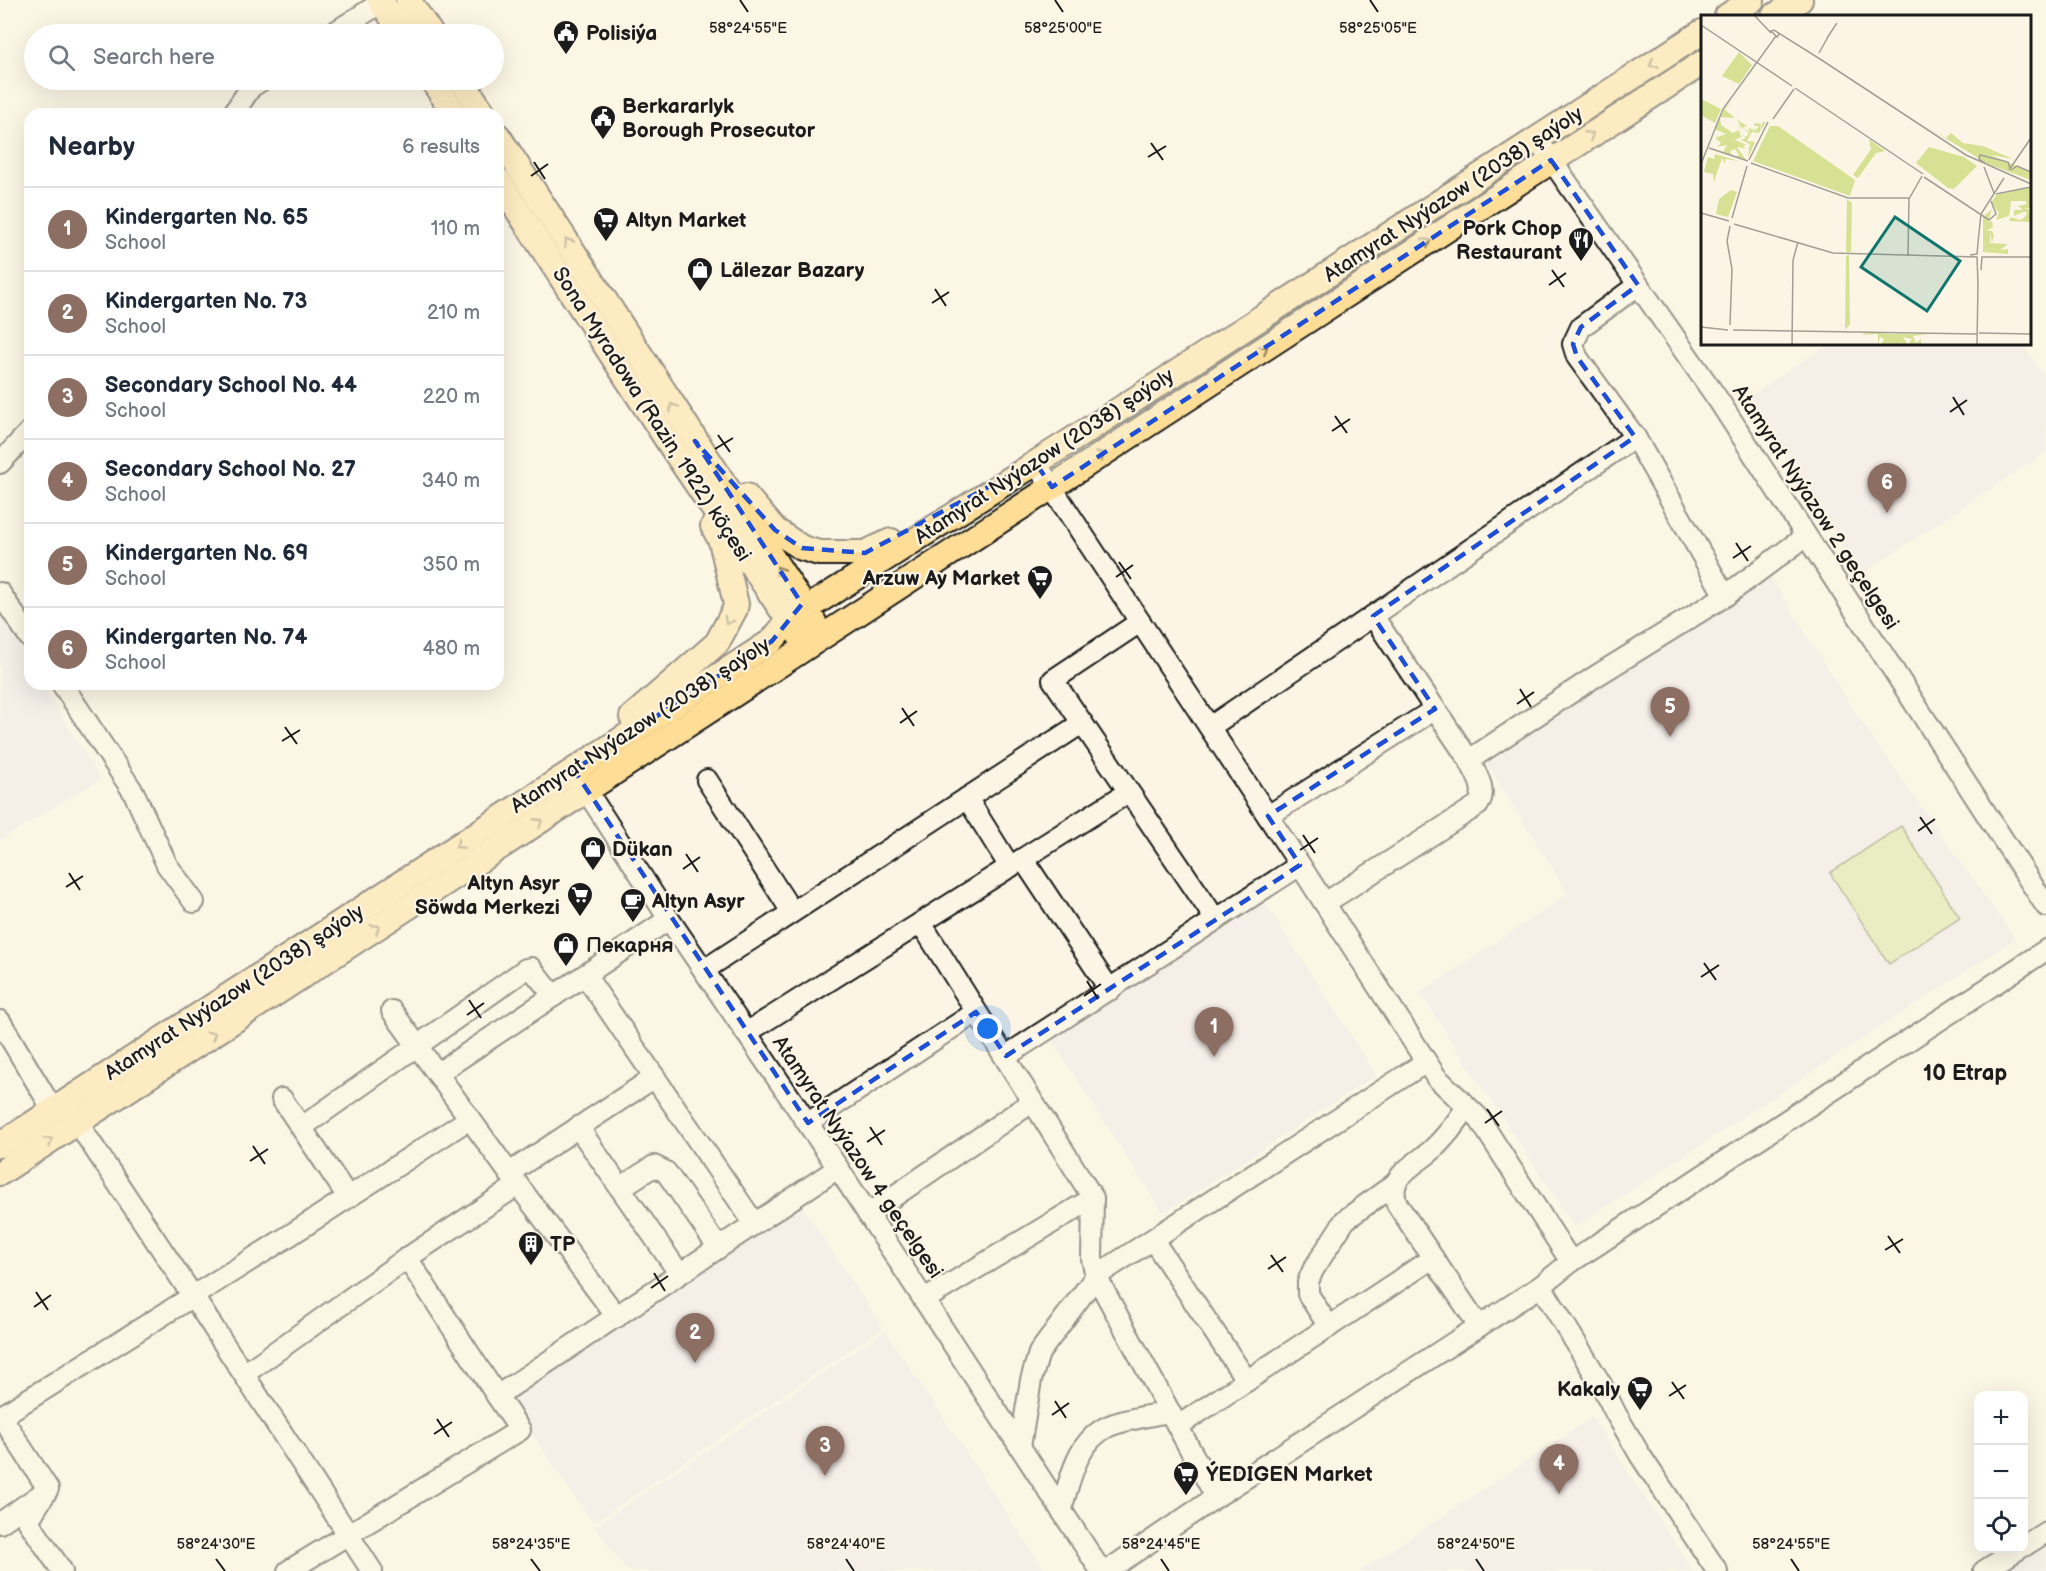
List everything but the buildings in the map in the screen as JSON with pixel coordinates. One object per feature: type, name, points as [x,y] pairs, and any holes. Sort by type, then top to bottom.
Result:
[{"type":"main road","points":[[408,0],[424,24]]},
{"type":"main road","points":[[1729,15],[1752,0]]},
{"type":"main road","points":[[1776,15],[1800,0]]},
{"type":"main road","points":[[382,1],[397,24]]},
{"type":"main road","name":"Atamyrat Nyýazow (2038) şaýoly","points":[[0,1145],[772,641],[797,615],[1538,140],[1701,33]]},
{"type":"main road","name":"Atamyrat Nyýazow (2038) şaýoly","points":[[0,1173],[1701,64]]},
{"type":"main road","points":[[439,90],[451,108]]},
{"type":"main road","points":[[468,90],[480,108]]},
{"type":"main road","points":[[504,145],[685,446],[721,541],[736,604],[717,643],[574,770]]},
{"type":"main road","name":"Sona Myradowa (Razin, 1922) köçesi","points":[[504,189],[685,446],[815,642]]},
{"type":"main road","points":[[685,446],[734,480],[775,530],[802,548],[819,553],[865,554],[1035,462]]},
{"type":"street","points":[[347,24],[382,1]]},
{"type":"street","points":[[237,108],[249,90]]},
{"type":"street","name":"Atamyrat Nyýazow 2 geçelgesi","points":[[1538,140],[1719,401],[2046,906]]},
{"type":"street","points":[[1638,285],[1581,327],[1573,344],[1577,357],[1635,437],[1725,596]]},
{"type":"street","points":[[0,463],[24,437]]},
{"type":"street","points":[[1210,727],[1635,437]]},
{"type":"street","points":[[1035,462],[1300,864],[1436,1077],[1478,1117],[1571,1262]]},
{"type":"street","points":[[1469,760],[1596,676],[1725,596],[1806,536]]},
{"type":"street","points":[[0,593],[24,629]]},
{"type":"street","points":[[1325,903],[1478,805],[1482,798],[1482,789],[1469,760],[1373,616]]},
{"type":"street","points":[[1140,622],[1053,680],[1127,793],[1216,920]]},
{"type":"street","points":[[66,690],[134,793],[167,865],[194,902]]},
{"type":"street","points":[[1268,816],[1435,709]]},
{"type":"street","points":[[704,970],[1082,723]]},
{"type":"street","name":"Atamyrat Nyýazow 4 geçelgesi","points":[[574,770],[669,919],[838,1168],[1101,1571]]},
{"type":"street","points":[[707,780],[792,912]]},
{"type":"street","points":[[746,1033],[1127,793]]},
{"type":"street","points":[[967,798],[1110,990]]},
{"type":"street","points":[[1006,1056],[1300,864]]},
{"type":"street","points":[[438,1073],[669,919]]},
{"type":"street","points":[[921,923],[1093,1198],[1092,1259],[1096,1276],[1216,1497]]},
{"type":"street","points":[[1107,1571],[2046,950]]},
{"type":"street","points":[[302,1128],[526,969],[531,968],[537,973],[554,996]]},
{"type":"street","points":[[585,975],[754,1223]]},
{"type":"street","points":[[392,1011],[513,1179],[617,1317]]},
{"type":"street","points":[[808,1123],[976,1012]]},
{"type":"street","points":[[0,1021],[58,1106],[77,1123],[372,1571]]},
{"type":"street","points":[[1020,1447],[1031,1380],[1039,1353],[1096,1276],[1426,1062]]},
{"type":"street","points":[[244,1374],[407,1258],[578,1127],[655,1077]]},
{"type":"street","points":[[282,1099],[348,1197]]},
{"type":"street","points":[[868,1214],[1032,1102]]},
{"type":"street","points":[[1329,1327],[1308,1294],[1308,1282],[1313,1270],[1345,1220],[1396,1183],[1404,1173],[1431,1151],[1452,1129],[1467,1107]]},
{"type":"street","points":[[48,1490],[1,1417],[469,1119]]},
{"type":"street","points":[[578,1127],[679,1274]]},
{"type":"street","points":[[620,1188],[654,1166],[660,1167],[666,1172],[718,1247]]},
{"type":"street","points":[[497,1396],[838,1168]]},
{"type":"street","points":[[1396,1183],[1393,1193],[1397,1203],[1479,1326]]},
{"type":"street","points":[[924,1300],[1093,1198]]},
{"type":"street","points":[[1153,1240],[1247,1381]]},
{"type":"street","points":[[288,1571],[520,1430],[407,1258]]},
{"type":"street","points":[[1061,1510],[1075,1463],[1088,1441],[1108,1426],[1173,1419],[1247,1381],[1433,1258]]},
{"type":"street","points":[[1541,1286],[1601,1384],[1640,1455],[1717,1571]]},
{"type":"street","points":[[0,1523],[48,1490]]},
{"type":"street","points":[[48,1490],[28,1521],[62,1571]]},
{"type":"street","points":[[2028,1543],[2046,1532]]},
{"type":"street","points":[[1983,1571],[2012,1553]]},
{"type":"highlighted area","points":[[1551,160],[1638,285],[1581,327],[1573,344],[1577,357],[1635,437],[1373,616],[1435,709],[1268,816],[1300,865],[1006,1056],[976,1012],[808,1123],[574,770],[772,641],[802,604],[695,441],[775,530],[802,548],[865,553],[1035,462],[1052,487]]},
{"type":"shaded area","points":[[1827,345],[2024,345],[2046,379],[2046,452],[1861,574],[1746,399]]},
{"type":"shaded area","points":[[1771,578],[1856,714],[2015,939],[1575,1227],[1420,993],[1569,894],[1484,759]]},
{"type":"shaded area","points":[[0,615],[24,654],[24,690],[46,690],[100,779],[0,840]]},
{"type":"shaded area","points":[[1264,901],[1376,1075],[1163,1213],[1051,1039]]},
{"type":"shaded area","points":[[799,1202],[883,1328],[593,1523],[507,1398]]},
{"type":"shaded area","points":[[885,1331],[1045,1571],[627,1571],[595,1526]]},
{"type":"shaded area","points":[[1592,1418],[1693,1571],[1360,1571]]},
{"type":"shaded area","points":[[2046,1533],[2046,1571],[1986,1571],[2014,1553],[2028,1553],[2028,1544]]},
{"type":"green space","points":[[1901,826],[1960,918],[1889,964],[1830,873]]},
{"type":"place","name":"Polisiýa","points":[[566,56]]},
{"type":"place","name":"Berkararlyk Borough Prosecutor","points":[[603,141]]},
{"type":"place","name":"Altyn Market","points":[[606,243]]},
{"type":"place","name":"Pork Chop Restaurant","points":[[1581,263]]},
{"type":"place","name":"Lälezar Bazary","points":[[700,293]]},
{"type":"place","name":"Kindergarten No. 74","points":[[1887,513]]},
{"type":"place","name":"Arzuw Ay Market","points":[[1040,601]]},
{"type":"place","name":"Kindergarten No. 69","points":[[1670,737]]},
{"type":"place","name":"Dükan","points":[[593,872]]},
{"type":"place","name":"Altyn Asyr Söwda Merkezi","points":[[580,918]]},
{"type":"place","name":"Altyn Asyr","points":[[633,924]]},
{"type":"place","name":"Пекарня","points":[[566,968]]},
{"type":"place","name":"Kindergarten No. 65","points":[[1214,1057]]},
{"type":"place","name":"TP","points":[[531,1267]]},
{"type":"place","name":"Kindergarten No. 73","points":[[695,1363]]},
{"type":"place","name":"Kakaly","points":[[1640,1412]]},
{"type":"place","name":"Secondary School No. 44","points":[[825,1476]]},
{"type":"place","name":"Secondary School No. 27","points":[[1559,1494]]},
{"type":"place","name":"ÝEDIGEN Market","points":[[1186,1497]]},
{"type":"district","name":"10 Etrap","points":[[1965,1072]]}]
